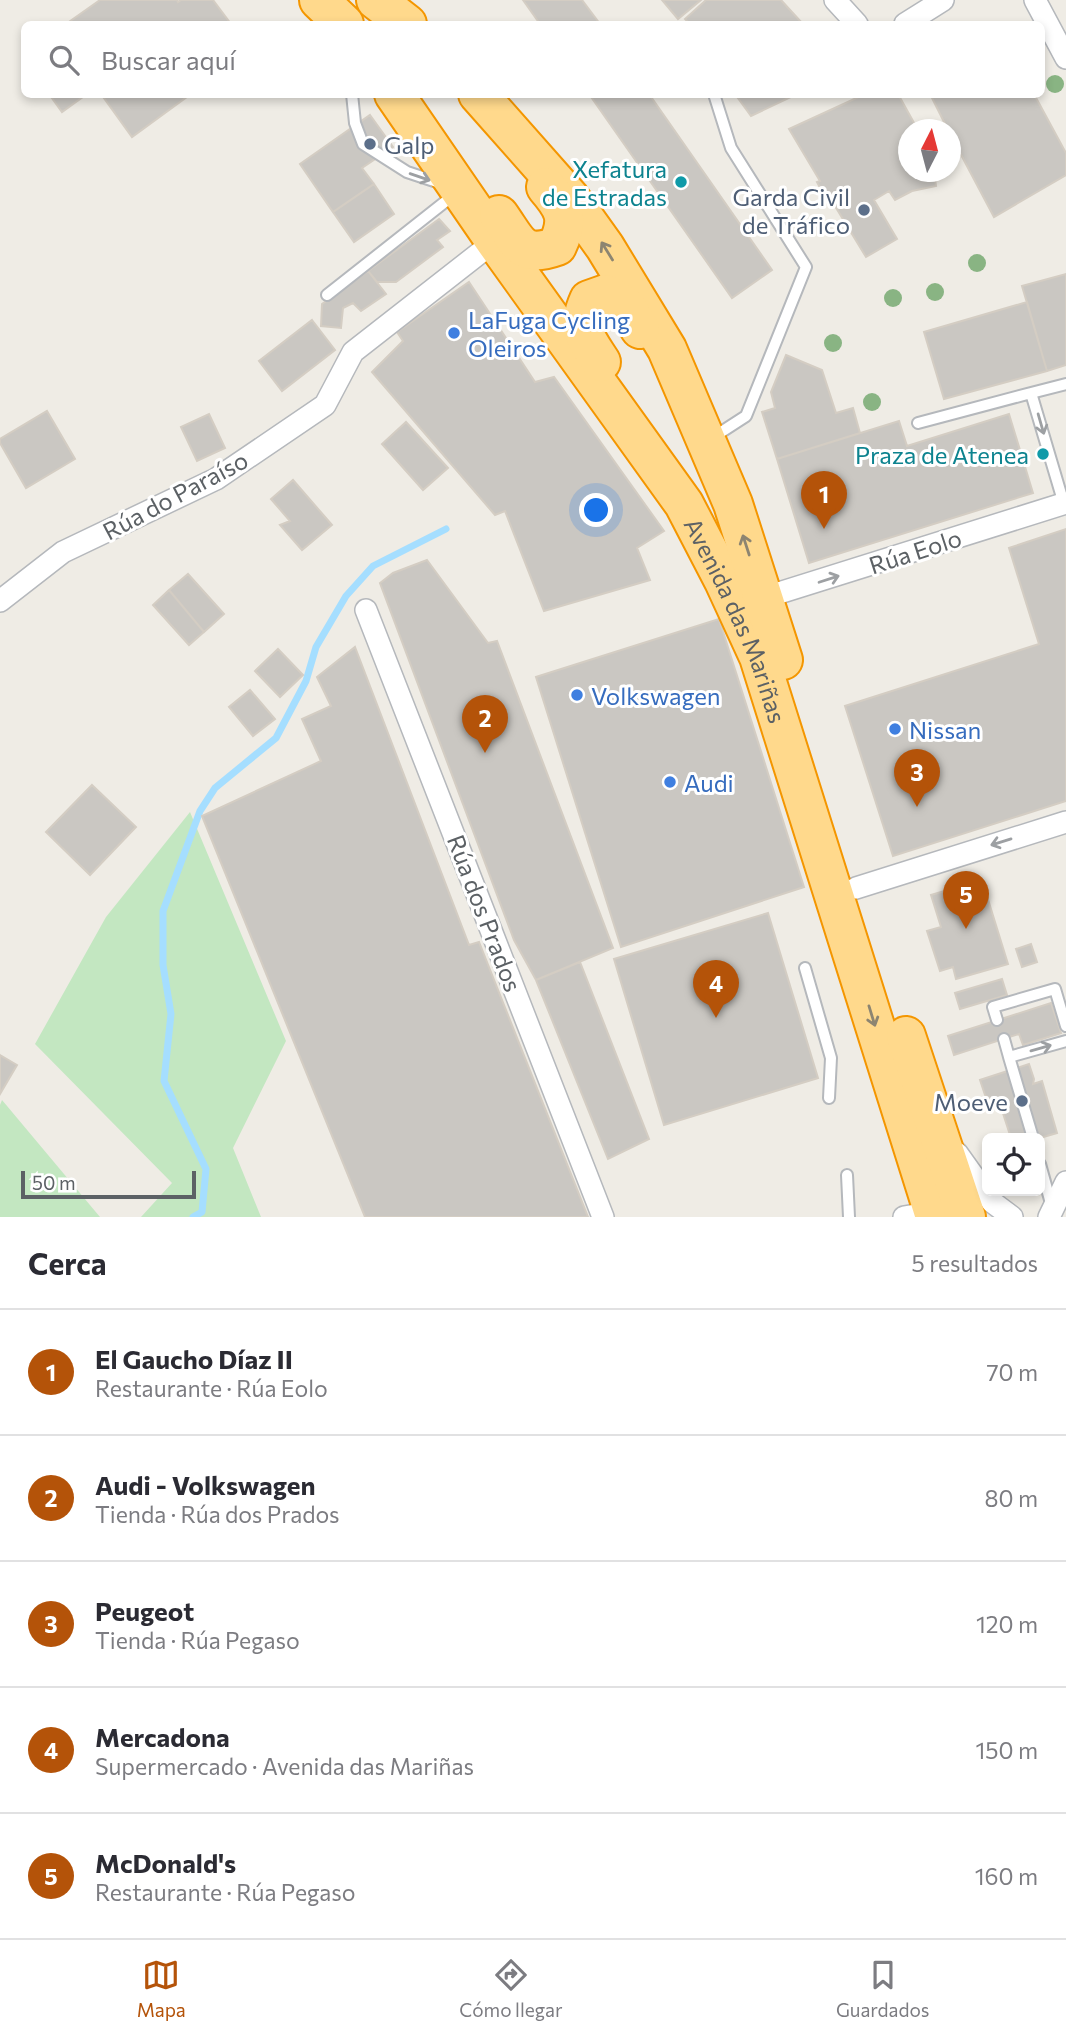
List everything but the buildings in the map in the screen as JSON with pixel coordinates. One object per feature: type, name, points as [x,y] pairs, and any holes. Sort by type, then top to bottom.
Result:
[{"type":"highway","points":[[319,0],[341,21]]},
{"type":"highway","points":[[376,0],[403,21]]},
{"type":"highway","name":"Avenida das Mariñas","points":[[397,98],[495,241],[684,504],[724,581],[759,657],[935,1216]]},
{"type":"highway","points":[[406,98],[430,119],[523,247],[538,253],[557,246],[565,229],[560,204],[518,153],[485,101]]},
{"type":"highway","name":"Avenida das Mariñas","points":[[485,101],[570,198],[605,247],[667,349],[733,504],[934,1122],[935,1216]]},
{"type":"highway","points":[[684,504],[646,428],[584,334],[582,317],[590,300],[606,295],[627,308],[654,352],[689,400]]},
{"type":"street","points":[[835,0],[854,21]]},
{"type":"street","points":[[910,21],[943,0]]},
{"type":"street","points":[[1035,0],[1066,58]]},
{"type":"street","name":"Rúa do Paraíso","points":[[0,601],[63,552],[216,479],[325,405],[353,352],[495,241]]},
{"type":"street","name":"Rúa Eolo","points":[[763,598],[1065,503]]},
{"type":"street","name":"Rúa dos Prados","points":[[366,610],[603,1217]]},
{"type":"street","points":[[856,888],[1066,822]]},
{"type":"street","points":[[934,1122],[992,1202],[1012,1217]]},
{"type":"street","points":[[1051,1214],[1066,1182]]},
{"type":"lane","points":[[352,98],[355,123],[363,144],[407,172],[460,190]]},
{"type":"lane","points":[[706,442],[746,415],[806,267],[731,148],[715,98]]},
{"type":"lane","points":[[327,295],[460,190]]},
{"type":"lane","points":[[918,423],[1066,384]]},
{"type":"lane","points":[[1031,393],[1065,503]]},
{"type":"lane","points":[[805,968],[831,1058],[829,1098]]},
{"type":"lane","points":[[998,1020],[993,1007],[1055,989],[1066,1026]]},
{"type":"lane","points":[[1003,1039],[1032,1133]]},
{"type":"lane","points":[[1009,1057],[1066,1041]]},
{"type":"lane","points":[[847,1175],[849,1217]]},
{"type":"lane","points":[[1045,1187],[1051,1214]]},
{"type":"green space","points":[[190,812],[286,1041],[233,1148],[261,1217],[141,1217],[172,1183],[35,1044],[106,917]]},
{"type":"green space","points":[[2,1100],[100,1217],[0,1217]]},
{"type":"waterway","points":[[193,1217],[202,1212],[206,1169],[164,1081],[171,1014],[163,965],[163,911],[200,811],[215,788],[276,738],[306,681],[316,647],[346,596],[373,566],[446,529]]},
{"type":"place","name":"Galp","points":[[370,144]]},
{"type":"place","name":"Xefatura de Estradas","points":[[681,182]]},
{"type":"place","name":"Garda Civil de Tráfico","points":[[864,210]]},
{"type":"place","name":"LaFuga Cycling Oleiros","points":[[454,333]]},
{"type":"place","name":"Praza de Atenea","points":[[1043,454]]},
{"type":"place","name":"El Gaucho Díaz II","points":[[824,529]]},
{"type":"place","name":"Volkswagen","points":[[577,695]]},
{"type":"place","name":"Nissan","points":[[895,729]]},
{"type":"place","name":"Audi - Volkswagen","points":[[485,753]]},
{"type":"place","name":"Audi","points":[[670,782]]},
{"type":"place","name":"Peugeot","points":[[917,807]]},
{"type":"place","name":"McDonald's","points":[[966,929]]},
{"type":"place","name":"Mercadona","points":[[716,1018]]},
{"type":"place","name":"Moeve","points":[[1022,1101]]}]
